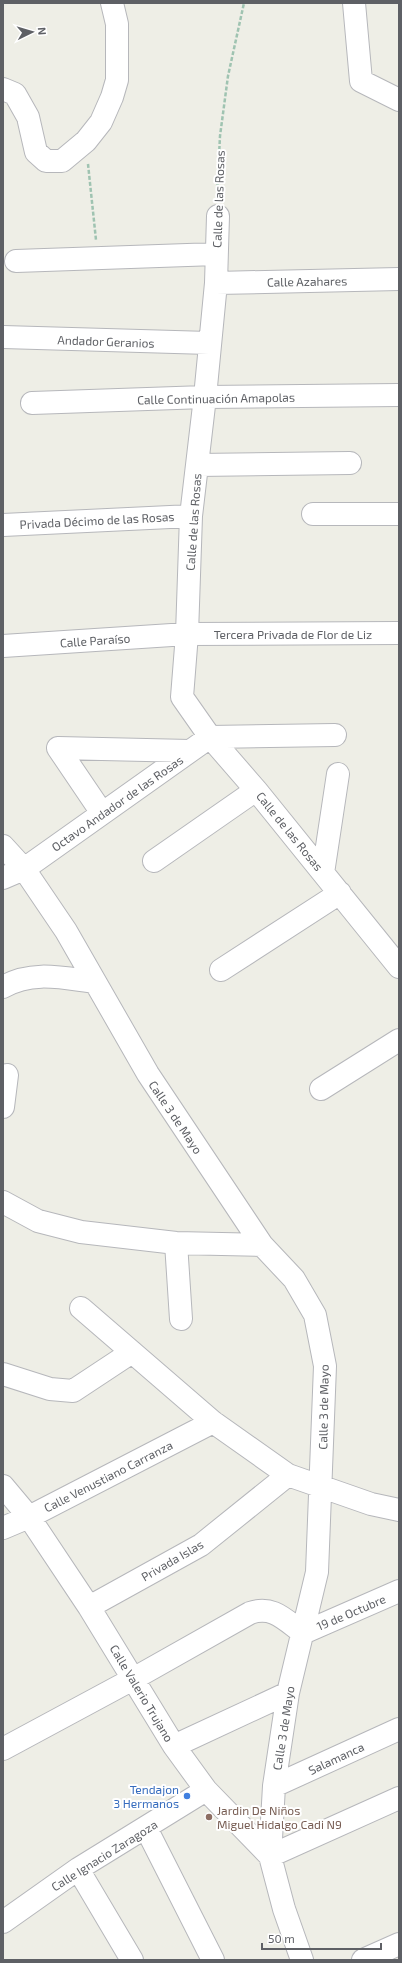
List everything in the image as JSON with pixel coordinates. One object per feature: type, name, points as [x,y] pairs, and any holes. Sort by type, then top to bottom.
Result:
[{"type":"street","points":[[3,89],[15,94],[28,117],[36,152],[46,161],[62,161],[86,141],[101,122],[117,80],[116,24],[112,3]]},
{"type":"street","points":[[354,3],[361,81],[399,100]]},
{"type":"street","name":"Calle de las Rosas","points":[[218,216],[216,283],[209,343],[206,397],[191,516],[187,634],[182,697],[210,737],[256,790],[399,967]]},
{"type":"street","points":[[16,261],[216,254]]},
{"type":"street","name":"Calle Azahares","points":[[216,283],[399,279]]},
{"type":"street","name":"Andador Geranios","points":[[3,337],[209,343]]},
{"type":"street","name":"Calle Continuación Amapolas","points":[[32,403],[206,397],[399,395]]},
{"type":"street","points":[[197,466],[350,463]]},
{"type":"street","points":[[313,514],[399,514]]},
{"type":"street","name":"Privada Décimo de las Rosas","points":[[3,525],[191,516]]},
{"type":"street","name":"Tercera Privada de Flor de Liz","points":[[187,634],[399,633]]},
{"type":"street","name":"Calle Paraíso","points":[[3,646],[187,634]]},
{"type":"street","points":[[210,737],[335,735]]},
{"type":"street","name":"Octavo Andador de las Rosas","points":[[3,878],[24,869],[210,737]]},
{"type":"street","points":[[102,813],[58,748],[190,751]]},
{"type":"street","points":[[323,873],[338,774]]},
{"type":"street","points":[[154,861],[256,790]]},
{"type":"street","name":"Calle 3 de Mayo","points":[[3,846],[24,869],[66,931],[148,1074],[262,1245],[294,1279],[315,1315],[325,1366],[317,1572],[288,1692],[274,1786],[270,1856],[284,1909],[302,1960]]},
{"type":"street","points":[[221,970],[340,893]]},
{"type":"street","points":[[3,987],[16,980],[43,976],[94,982]]},
{"type":"street","points":[[321,1089],[399,1040]]},
{"type":"street","points":[[3,1107],[7,1074]]},
{"type":"street","points":[[3,1202],[38,1221],[81,1232],[176,1243],[262,1245]]},
{"type":"street","points":[[176,1243],[181,1319]]},
{"type":"street","points":[[81,1308],[213,1422],[288,1474],[371,1504],[399,1510]]},
{"type":"street","points":[[3,1374],[50,1389],[73,1391],[132,1352]]},
{"type":"street","name":"Calle Venustiano Carranza","points":[[3,1528],[28,1517],[213,1422]]},
{"type":"street","name":"Privada Islas","points":[[89,1606],[200,1545],[288,1474]]},
{"type":"street","name":"Calle Valerio Trujano","points":[[3,1486],[28,1517],[89,1606],[174,1746],[206,1790],[270,1856]]},
{"type":"street","name":"19 de Octubre","points":[[303,1633],[399,1591]]},
{"type":"street","points":[[3,1749],[133,1679],[250,1613],[260,1609],[269,1610],[303,1633]]},
{"type":"street","points":[[174,1746],[288,1692]]},
{"type":"street","name":"Salamanca","points":[[274,1786],[399,1729]]},
{"type":"street","name":"Calle Ignacio Zaragoza","points":[[3,1922],[78,1869],[206,1790]]},
{"type":"street","points":[[270,1856],[399,1798]]},
{"type":"street","points":[[146,1828],[213,1960]]},
{"type":"street","points":[[78,1869],[132,1960]]},
{"type":"street","points":[[363,1960],[399,1944]]},
{"type":"path","name":"Calle de las Rosas","points":[[218,216],[217,191],[220,136],[228,76],[244,3]]},
{"type":"path","points":[[86,141],[97,257]]},
{"type":"place","name":"Tendajon 3 Hermanos","points":[[187,1796]]},
{"type":"place","name":"Jardin De Niños Miguel Hidalgo Cadi N9","points":[[209,1817]]}]
